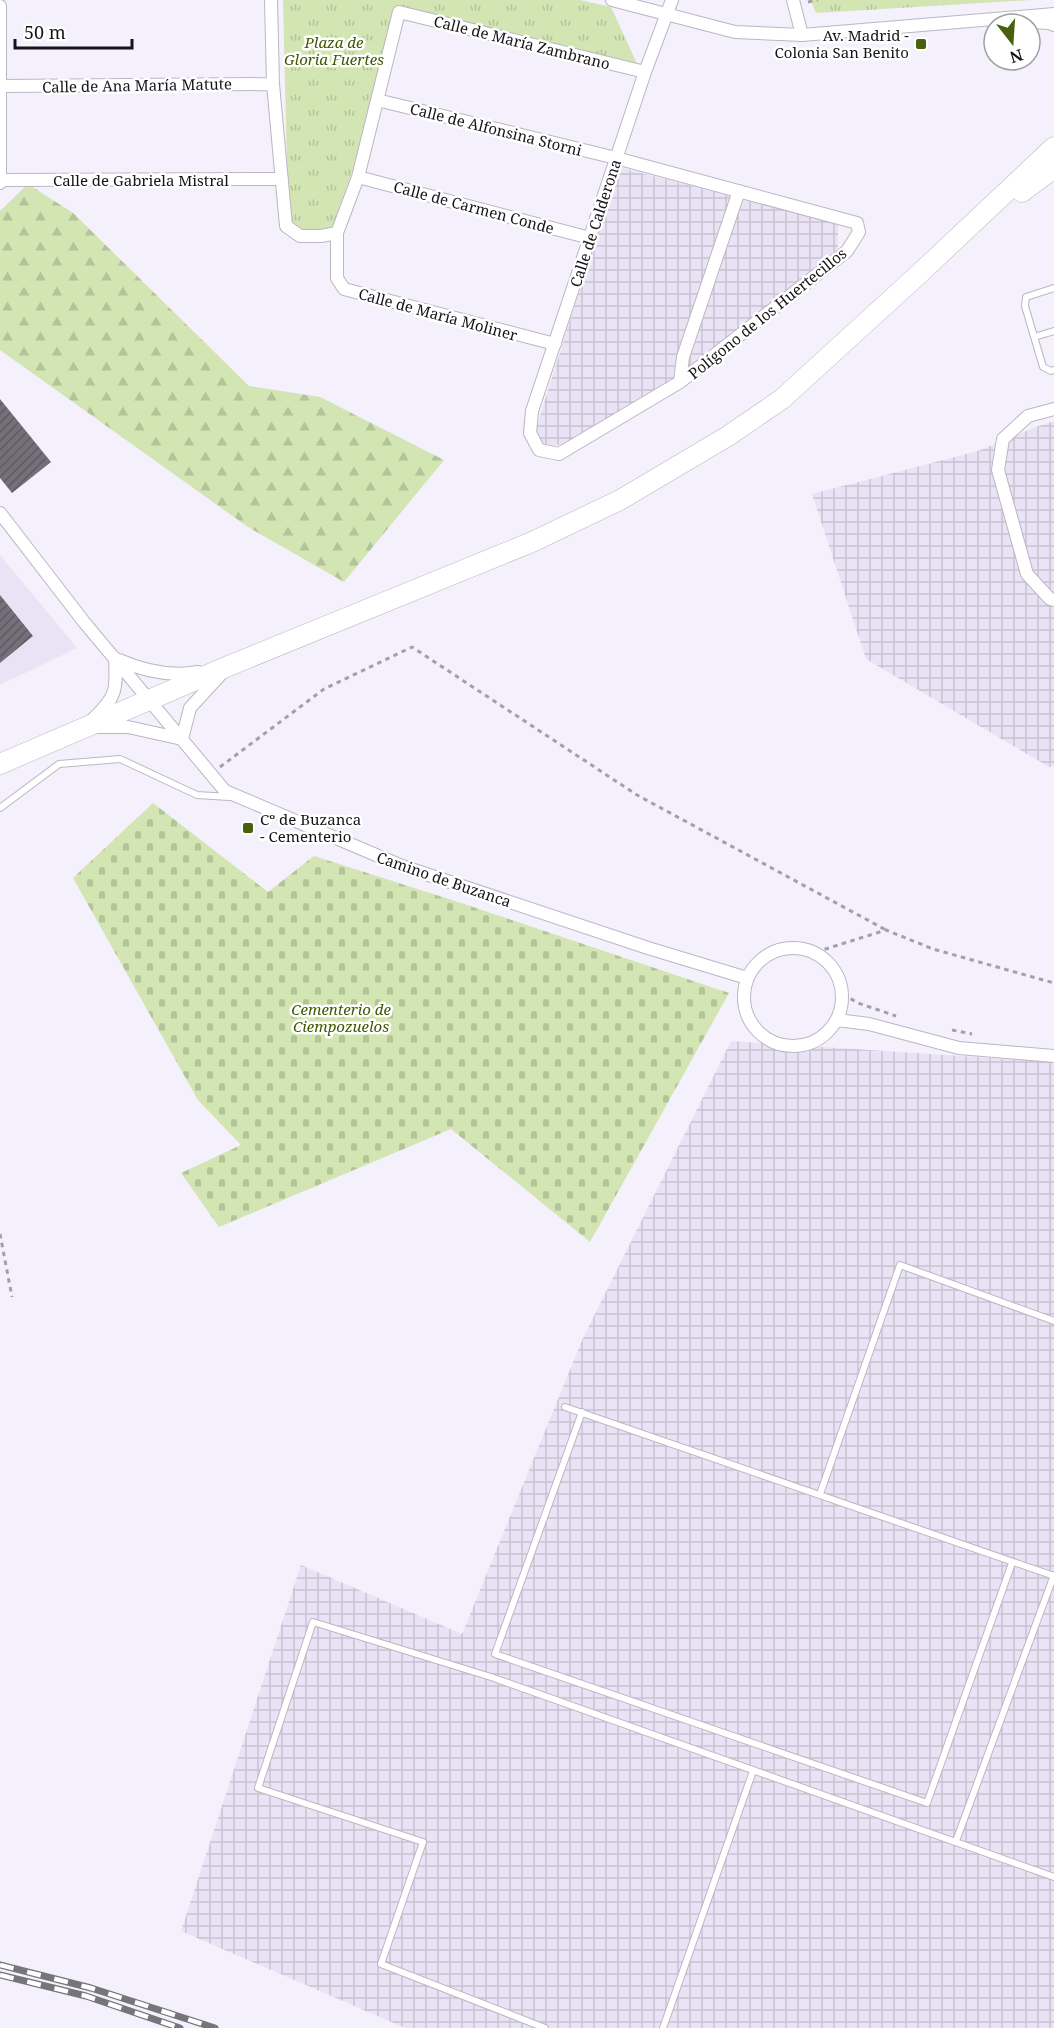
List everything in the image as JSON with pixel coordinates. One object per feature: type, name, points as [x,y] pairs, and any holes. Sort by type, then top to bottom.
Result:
[{"type":"main road","points":[[0,764],[86,726],[532,542],[620,500],[728,436],[782,399],[1054,147]]},
{"type":"main road","points":[[919,274],[1054,168]]},
{"type":"street","points":[[271,0],[273,84],[286,226],[300,236],[337,233],[358,177],[377,100]]},
{"type":"street","points":[[612,0],[735,32],[802,35],[1054,14]]},
{"type":"street","name":"Calle de Calderona","points":[[530,433],[532,411],[645,72],[672,0]]},
{"type":"street","points":[[793,0],[802,35]]},
{"type":"street","points":[[0,6],[0,181]]},
{"type":"street","name":"Calle de María Zambrano","points":[[377,100],[399,12],[645,72]]},
{"type":"street","points":[[969,21],[1054,25]]},
{"type":"street","name":"Calle de Ana María Matute","points":[[0,86],[273,84]]},
{"type":"street","name":"Calle de Alfonsina Storni","points":[[377,100],[616,158]]},
{"type":"street","name":"Polígono de los Huertecillos","points":[[530,433],[539,450],[559,454],[680,382],[847,251],[859,232],[856,223],[616,158]]},
{"type":"street","name":"Calle de Carmen Conde","points":[[358,177],[590,238]]},
{"type":"street","name":"Calle de Gabriela Mistral","points":[[0,181],[282,179]]},
{"type":"street","name":"Polígono de los Huertecillos","points":[[680,382],[683,357],[739,191]]},
{"type":"street","name":"Calle de María Moliner","points":[[337,233],[337,278],[344,289],[555,344]]},
{"type":"street","points":[[1052,600],[1027,574],[998,470],[1003,439],[1028,416],[1054,409]]},
{"type":"street","name":"Camino de Buzanca","points":[[0,513],[84,622],[225,791],[402,866],[648,948],[747,978]]},
{"type":"street","points":[[86,726],[109,704],[117,684],[115,658],[141,670],[181,675],[226,668]]},
{"type":"street","points":[[86,726],[128,727],[182,739],[190,708],[226,668]]},
{"type":"street","points":[[800,947],[816,952],[836,970],[841,982],[843,1000],[837,1020],[827,1033],[807,1044],[785,1046],[769,1040],[754,1027],[745,1011],[744,993],[747,978],[755,964],[778,949],[800,947]]},
{"type":"street","points":[[843,1000],[868,1024]]},
{"type":"street","points":[[837,1020],[868,1024],[958,1048],[1054,1056]]},
{"type":"lane","points":[[1054,288],[1026,297],[1025,306],[1043,367],[1054,370]]},
{"type":"lane","points":[[1034,336],[1054,331]]},
{"type":"lane","points":[[0,808],[59,764],[120,759],[197,795],[239,797]]},
{"type":"lane","points":[[820,1494],[900,1265],[1054,1321]]},
{"type":"lane","points":[[564,1407],[820,1494],[1012,1563],[1054,1575],[956,1841]]},
{"type":"lane","points":[[582,1412],[495,1654],[927,1803],[1012,1563]]},
{"type":"lane","points":[[545,2028],[381,1964],[423,1842],[258,1788],[313,1622],[491,1677],[1054,1877]]},
{"type":"lane","points":[[663,2028],[753,1771]]},
{"type":"path","points":[[210,774],[324,689],[412,647],[637,795],[886,930],[933,949],[1054,983]]},
{"type":"path","points":[[816,952],[886,930]]},
{"type":"path","points":[[843,1000],[899,1017]]},
{"type":"path","points":[[942,1029],[977,1035]]},
{"type":"path","points":[[0,1234],[12,1297]]},
{"type":"shaded area","points":[[618,167],[838,224],[838,255],[712,354],[580,441],[546,447],[535,432]]},
{"type":"shaded area","points":[[1054,421],[1054,766],[1049,767],[866,659],[812,494],[978,451]]},
{"type":"shaded area","points":[[0,555],[77,648],[0,685]]},
{"type":"shaded area","points":[[731,1041],[1054,1062],[1054,2028],[405,2028],[181,1931],[301,1565],[462,1634],[583,1338]]},
{"type":"green space","name":"Plaza de Gloria Fuertes","points":[[283,0],[580,0],[611,7],[638,66],[397,8],[352,172],[332,228],[306,232],[291,221],[287,165]]},
{"type":"green space","points":[[811,0],[1032,0],[816,13]]},
{"type":"green space","points":[[28,184],[73,213],[249,386],[320,397],[444,460],[344,582],[248,527],[0,350],[0,211]]},
{"type":"green space","name":"Cementerio de Ciempozuelos","points":[[153,803],[268,892],[314,856],[729,993],[590,1242],[451,1129],[219,1227],[181,1173],[241,1145],[198,1100],[73,878]]},
{"type":"building","points":[[0,399],[51,462],[12,493],[0,478]]},
{"type":"building","points":[[0,595],[33,636],[0,663]]},
{"type":"railway","points":[[0,1965],[91,1988],[215,2028]]},
{"type":"railway","points":[[0,1975],[86,1996],[180,2028]]},
{"type":"place","name":"Av. Madrid - Colonia San Benito","points":[[921,44]]},
{"type":"place","name":"Cº de Buzanca - Cementerio","points":[[248,828]]}]
